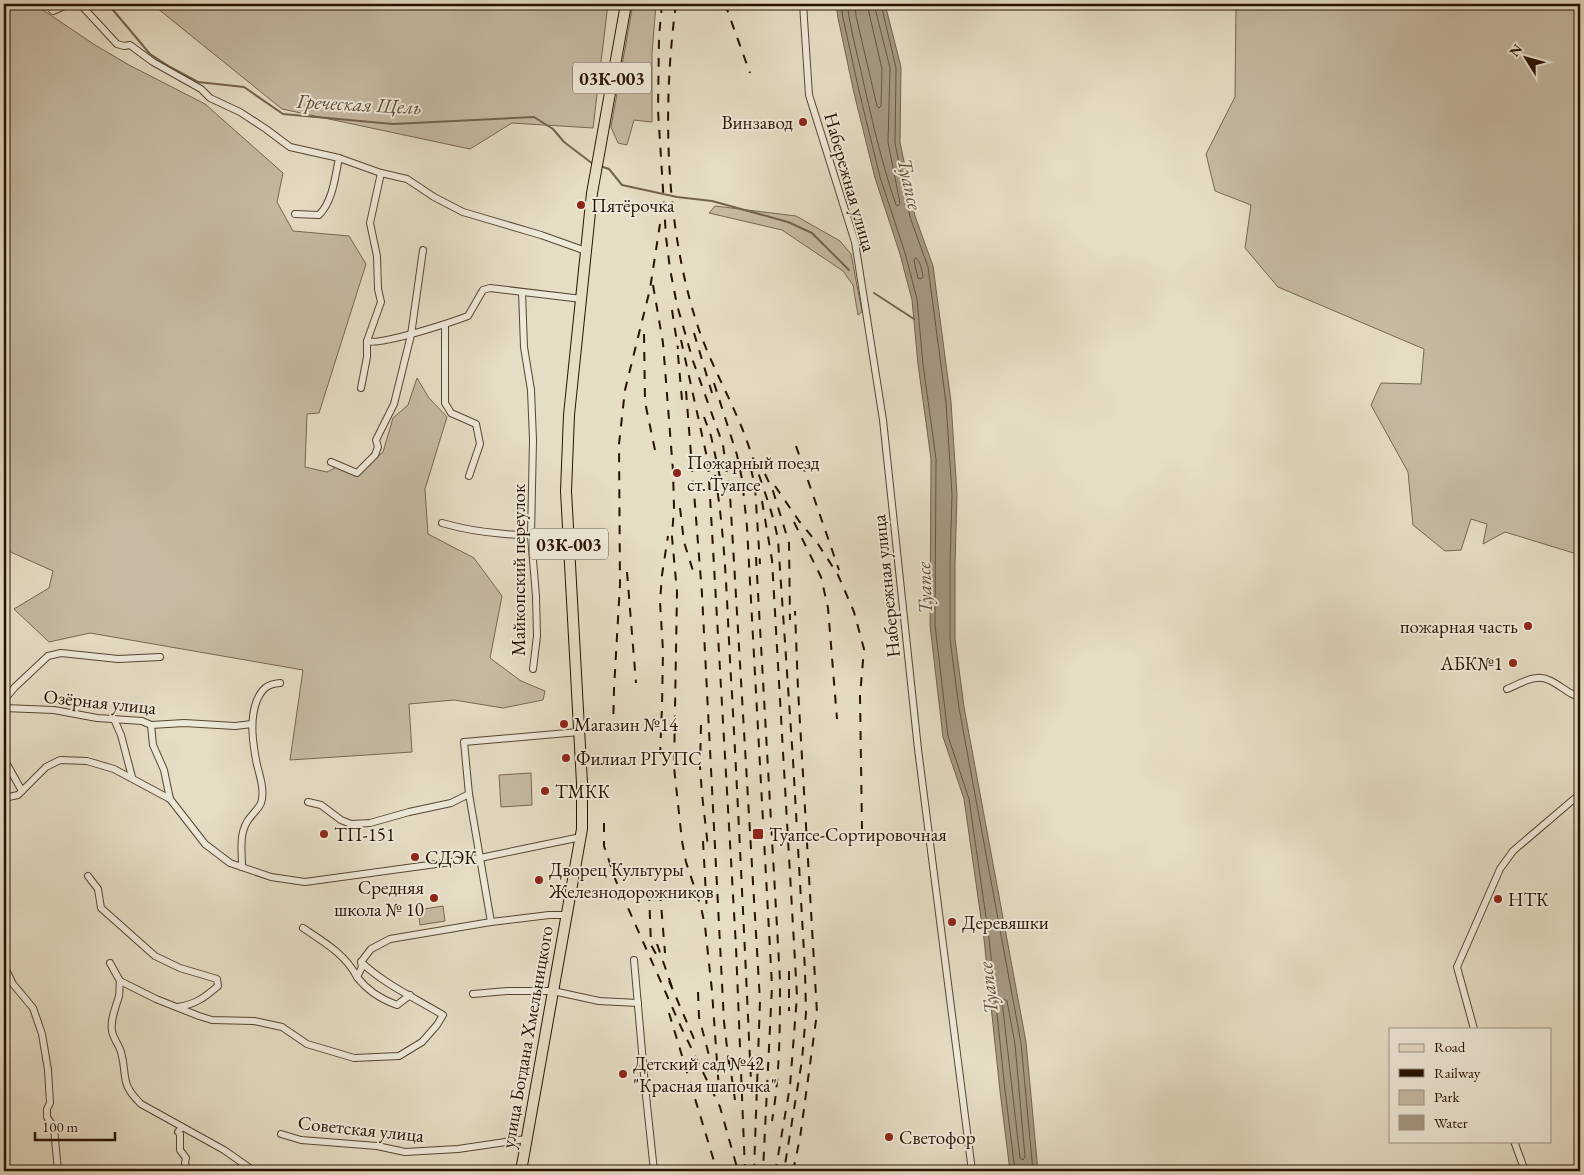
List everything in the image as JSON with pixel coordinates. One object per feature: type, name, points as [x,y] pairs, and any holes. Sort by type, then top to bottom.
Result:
[{"type":"main road","name":"03К-003","points":[[586,251],[595,171],[626,4]]},
{"type":"main road","name":"улица Богдана Хмельницкого","points":[[521,1171],[581,838],[583,807],[566,491],[568,444],[586,251]]},
{"type":"street","points":[[47,4],[53,11],[69,4]]},
{"type":"street","points":[[80,4],[117,44],[130,45],[153,62],[201,89],[210,98],[240,112],[290,147],[339,158],[380,173],[407,179],[434,197],[463,212],[541,235],[586,251]]},
{"type":"street","name":"Набережная улица","points":[[803,4],[810,95],[855,242],[883,420],[918,749],[972,1171]]},
{"type":"street","points":[[295,214],[319,215],[324,210],[334,184],[339,158]]},
{"type":"street","points":[[361,388],[367,357],[367,341],[381,302],[378,289],[377,256],[370,223],[380,173]]},
{"type":"street","points":[[331,462],[357,473],[375,454],[378,447],[376,440],[394,404],[411,335],[423,250]]},
{"type":"street","points":[[367,341],[373,343],[411,335],[468,316],[483,290],[490,288],[582,299]]},
{"type":"street","name":"Майкопский переулок","points":[[522,292],[524,347],[531,390],[534,440],[531,536],[536,628],[533,669]]},
{"type":"street","points":[[445,325],[445,403],[451,412],[476,424],[480,444],[470,476]]},
{"type":"street","points":[[442,523],[476,531],[531,536],[569,536]]},
{"type":"street","points":[[4,700],[48,656],[55,654],[118,659],[160,657]]},
{"type":"street","points":[[1507,689],[1537,678],[1557,683],[1576,696],[1580,696]]},
{"type":"street","points":[[242,867],[242,832],[247,820],[261,803],[262,785],[255,754],[252,724],[253,709],[260,694],[270,684],[280,683]]},
{"type":"street","name":"Озёрная улица","points":[[4,708],[54,710],[97,718],[142,721],[151,725],[184,723],[235,726],[252,724]]},
{"type":"street","points":[[114,719],[121,735],[132,778]]},
{"type":"street","points":[[151,725],[153,746],[164,770],[170,800]]},
{"type":"street","points":[[491,922],[469,794],[464,742],[579,732]]},
{"type":"street","points":[[4,759],[22,790]]},
{"type":"street","points":[[4,798],[18,795],[46,767],[60,760],[87,762],[114,769],[170,800],[205,844],[230,863],[271,877],[305,882],[480,858],[581,838]]},
{"type":"street","points":[[308,802],[321,805],[341,820],[351,824],[370,823],[451,803],[469,794]]},
{"type":"street","points":[[1474,1028],[1457,968],[1500,869],[1513,851],[1580,796]]},
{"type":"street","points":[[88,876],[98,889],[101,908],[155,956],[180,968],[217,979],[218,986],[206,996],[194,1004],[177,1008]]},
{"type":"street","points":[[357,977],[362,967],[361,962],[371,949],[390,939],[491,922],[549,915],[566,915]]},
{"type":"street","points":[[303,928],[334,948],[351,966],[364,986],[377,996],[397,1005],[410,995]]},
{"type":"street","points":[[634,960],[654,1171]]},
{"type":"street","points":[[120,981],[177,1008],[212,1020],[254,1021],[282,1027],[307,1044],[354,1058],[399,1056],[422,1042],[443,1015],[390,985],[361,962]]},
{"type":"street","points":[[110,963],[120,981],[119,995],[114,1008],[112,1031],[121,1049],[124,1063],[124,1080],[131,1094],[141,1104],[224,1150],[254,1171]]},
{"type":"street","points":[[4,966],[13,984],[33,1008],[42,1034],[48,1070],[50,1103],[47,1109],[47,1117],[54,1128],[58,1171]]},
{"type":"street","points":[[473,994],[553,991],[599,1001],[638,1003]]},
{"type":"street","points":[[1580,1086],[1580,1096]]},
{"type":"street","points":[[182,1127],[178,1132],[188,1171]]},
{"type":"street","name":"Советская улица","points":[[281,1134],[302,1140],[377,1146],[405,1152],[458,1149],[526,1139]]},
{"type":"street","points":[[1514,1142],[1525,1171]]},
{"type":"green space","points":[[4,4],[34,4],[95,45],[129,65],[205,104],[283,173],[277,202],[293,231],[349,236],[366,264],[319,413],[307,414],[305,467],[327,472],[341,465],[360,473],[383,452],[393,418],[408,405],[417,378],[429,398],[447,417],[425,489],[428,534],[474,558],[502,596],[490,658],[521,681],[545,691],[543,700],[503,708],[454,700],[409,704],[412,752],[290,760],[303,670],[90,633],[49,642],[14,609],[49,588],[53,571],[4,549]]},
{"type":"green space","points":[[152,4],[608,4],[593,128],[512,123],[470,149],[282,109]]},
{"type":"green space","points":[[633,4],[656,4],[652,53],[652,122],[634,120],[627,145],[618,143],[611,127]]},
{"type":"green space","points":[[1236,4],[1580,4],[1580,555],[1505,532],[1483,544],[1487,524],[1471,519],[1461,550],[1445,551],[1413,525],[1408,472],[1371,405],[1381,383],[1421,384],[1424,349],[1278,287],[1245,248],[1251,205],[1215,191],[1206,154],[1235,97]]},
{"type":"green space","points":[[715,206],[796,216],[840,241],[851,254],[862,312],[858,315],[853,285],[843,271],[782,230],[709,213]]},
{"type":"green space","points":[[531,773],[532,805],[501,807],[499,775]]},
{"type":"green space","points":[[443,906],[445,921],[420,925],[418,910]]},
{"type":"water","points":[[836,4],[885,4],[901,67],[900,142],[915,216],[933,266],[951,402],[957,494],[955,639],[964,707],[1026,1042],[1038,1171],[1010,1171],[984,939],[964,799],[943,737],[930,625],[931,459],[918,364],[912,300],[900,254],[875,178],[854,93]]},
{"type":"waterway","name":"Греческая Щель","points":[[108,4],[150,54],[170,67],[198,82],[244,87],[283,114],[393,124],[534,117],[553,129],[564,142],[593,164]]},
{"type":"waterway","points":[[600,166],[609,169],[622,185],[677,197],[712,201],[788,222],[812,233],[849,270]]},
{"type":"waterway","points":[[874,293],[914,319]]},
{"type":"railway","points":[[662,4],[659,37],[658,110],[666,237],[670,269],[677,305],[693,361],[723,445],[730,495],[760,1001],[754,1171]]},
{"type":"railway","points":[[676,4],[669,84],[668,125],[669,167],[679,249],[687,289],[698,327],[737,415],[770,507],[778,540],[793,760],[806,1013],[802,1060],[784,1171]]},
{"type":"railway","points":[[725,4],[750,73]]},
{"type":"railway","points":[[613,732],[620,584],[619,444],[625,390],[650,289],[660,224]]},
{"type":"railway","points":[[653,285],[663,343],[673,471],[674,507],[672,537],[677,592],[674,767],[686,862],[701,907],[705,926],[719,1090]]},
{"type":"railway","points":[[672,310],[678,349]]},
{"type":"railway","points":[[694,333],[712,393]]},
{"type":"railway","points":[[644,334],[645,402],[656,455]]},
{"type":"railway","points":[[681,340],[708,462],[736,947],[745,1171]]},
{"type":"railway","points":[[678,355],[682,400]]},
{"type":"railway","points":[[714,383],[737,455],[742,479],[747,527],[772,986],[763,1171]]},
{"type":"railway","points":[[686,391],[702,594],[724,1022],[729,1064]]},
{"type":"railway","points":[[704,417],[711,436],[721,482]]},
{"type":"railway","points":[[796,446],[839,570]]},
{"type":"railway","points":[[751,469],[755,487],[760,564]]},
{"type":"railway","points":[[765,474],[773,491],[789,543],[790,620]]},
{"type":"railway","points":[[715,475],[722,529],[726,584],[751,1081]]},
{"type":"railway","points":[[775,486],[799,521],[818,544],[838,575],[854,612],[864,649],[860,696],[862,829]]},
{"type":"railway","points":[[762,501],[772,560],[797,996],[790,1086],[776,1168]]},
{"type":"railway","points":[[680,508],[684,542],[694,574]]},
{"type":"railway","points":[[794,522],[821,577],[828,608],[837,719]]},
{"type":"railway","points":[[660,756],[663,651],[660,602],[668,536]]},
{"type":"railway","points":[[756,557],[780,980],[780,1033],[772,1121]]},
{"type":"railway","points":[[627,572],[636,683]]},
{"type":"railway","points":[[793,1171],[800,1138],[817,1013],[795,611]]},
{"type":"railway","points":[[701,725],[700,767],[708,847]]},
{"type":"railway","points":[[604,823],[604,846],[616,881],[681,1027],[720,1107],[738,1171]]},
{"type":"railway","points":[[703,841],[707,913]]},
{"type":"railway","points":[[649,892],[651,945],[656,954]]},
{"type":"railway","points":[[660,892],[665,953]]},
{"type":"railway","points":[[657,944],[672,987]]},
{"type":"railway","points":[[789,971],[789,1011]]},
{"type":"railway","points":[[669,981],[695,1041]]},
{"type":"railway","points":[[698,992],[699,1017],[712,1067]]},
{"type":"railway","points":[[669,1013],[717,1171]]},
{"type":"railway","points":[[729,1058],[735,1100]]},
{"type":"place","name":"Винзавод","points":[[803,122]]},
{"type":"place","name":"Пятёрочка","points":[[581,205]]},
{"type":"place","name":"Пожарный поезд ст. Туапсе","points":[[677,473]]},
{"type":"place","name":"пожарная часть","points":[[1528,626]]},
{"type":"place","name":"АБК№1","points":[[1513,663]]},
{"type":"place","name":"Магазин №14","points":[[564,724]]},
{"type":"place","name":"Филиал РГУПС","points":[[566,758]]},
{"type":"place","name":"ТМКК","points":[[545,791]]},
{"type":"place","name":"ТП-151","points":[[324,834]]},
{"type":"place","name":"Туапсе-Сортировочная","points":[[758,834]]},
{"type":"place","name":"СДЭК","points":[[415,857]]},
{"type":"place","name":"Дворец Культуры Железнодорожников","points":[[539,880]]},
{"type":"place","name":"Средняя школа № 10","points":[[434,898]]},
{"type":"place","name":"НТК","points":[[1498,899]]},
{"type":"place","name":"Деревяшки","points":[[952,922]]},
{"type":"place","name":"Детский сад №42 \"Красная шапочка\"","points":[[623,1074]]},
{"type":"place","name":"Светофор","points":[[889,1137]]},
{"type":"water label","name":"Туапсе","points":[[910,184]]},
{"type":"water label","name":"Туапсе","points":[[924,588]]},
{"type":"water label","name":"Туапсе","points":[[988,988]]}]
